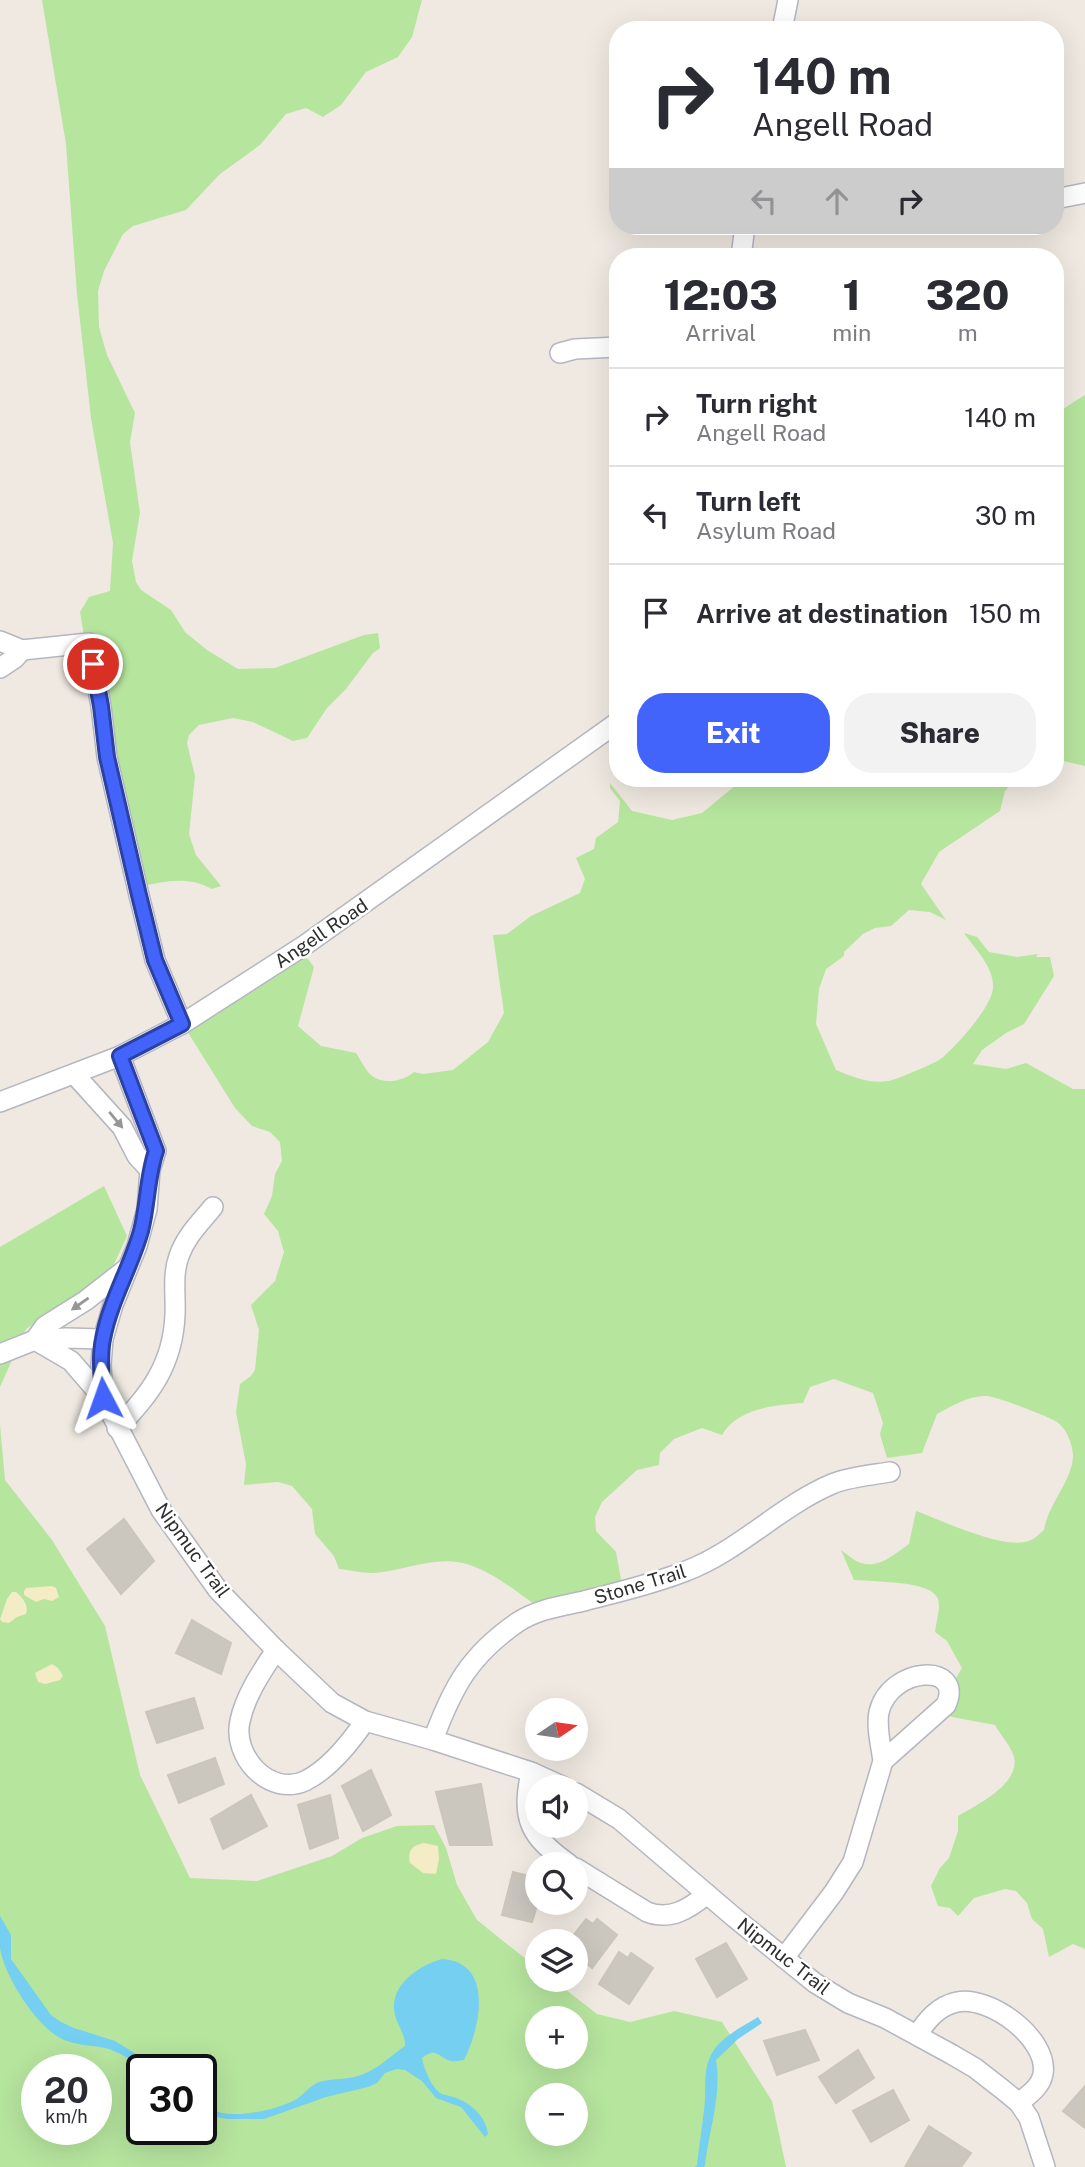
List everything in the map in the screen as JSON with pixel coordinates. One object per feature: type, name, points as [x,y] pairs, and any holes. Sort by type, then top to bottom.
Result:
[{"type":"street","points":[[784,21],[788,0]]},
{"type":"street","points":[[1064,197],[1085,193]]},
{"type":"street","points":[[560,353],[575,349],[609,347]]},
{"type":"street","points":[[0,640],[22,650],[89,643],[107,757],[139,895],[155,960],[182,1024]]},
{"type":"street","points":[[0,668],[22,650]]},
{"type":"street","name":"Angell Road","points":[[0,1102],[120,1056],[182,1024],[306,945],[609,728]]},
{"type":"street","name":"Nipmuc Trail","points":[[120,1056],[156,1151],[150,1170],[147,1209],[137,1246],[126,1268],[103,1339],[103,1398],[161,1510],[218,1590],[332,1703],[365,1721],[433,1740],[538,1775]]},
{"type":"street","points":[[75,1075],[122,1127],[137,1156],[150,1170]]},
{"type":"street","points":[[117,1428],[141,1404],[158,1380],[173,1332],[175,1268],[187,1238],[213,1207]]},
{"type":"street","points":[[35,1340],[45,1326],[85,1301],[126,1268]]},
{"type":"street","points":[[0,1354],[35,1340],[103,1339]]},
{"type":"street","points":[[35,1340],[71,1361],[103,1398]]},
{"type":"street","name":"Stone Trail","points":[[433,1740],[447,1701],[473,1660],[520,1621],[539,1611],[614,1593],[687,1571],[712,1559],[797,1502],[835,1483],[890,1472]]},
{"type":"street","points":[[276,1650],[240,1720],[238,1735],[242,1750],[251,1766],[264,1777],[283,1784],[304,1781],[343,1751],[365,1721]]},
{"type":"street","points":[[784,1958],[853,1862],[883,1762],[878,1715],[884,1697],[897,1685],[912,1677],[928,1674],[941,1677],[947,1686],[949,1698],[946,1705],[883,1762]]},
{"type":"street","points":[[531,1772],[527,1800],[530,1824],[553,1852]]},
{"type":"street","name":"Nipmuc Trail","points":[[588,1800],[619,1819],[815,1983],[848,2003],[885,2018],[975,2068],[1019,2103],[1029,2118],[1045,2167]]},
{"type":"street","points":[[588,1875],[657,1916],[683,1911],[707,1894]]},
{"type":"street","points":[[917,2035],[929,2017],[944,2006],[958,2001],[974,2001],[1006,2015],[1026,2033],[1039,2052],[1043,2066],[1039,2084],[1019,2103]]},
{"type":"green space","points":[[42,0],[422,0],[412,37],[398,57],[366,72],[341,105],[323,117],[306,108],[286,114],[260,145],[220,174],[186,210],[133,226],[123,234],[104,271],[98,291],[99,327],[107,355],[135,413],[130,442],[140,513],[132,561],[136,582],[141,590],[171,610],[185,632],[207,650],[238,669],[275,668],[364,635],[378,633],[380,648],[327,708],[307,738],[293,741],[253,722],[233,718],[199,725],[189,735],[187,743],[195,776],[189,834],[196,855],[221,886],[212,889],[184,881],[137,887],[107,771],[80,612],[89,597],[110,591],[113,543],[91,418],[77,294],[66,144]]},
{"type":"green space","points":[[1085,395],[1085,766],[1064,761],[1064,408]]},
{"type":"green space","points":[[610,787],[613,787],[632,811],[672,820],[702,813],[734,787],[1009,787],[1000,811],[939,852],[921,884],[946,920],[930,912],[909,910],[891,926],[875,928],[863,934],[844,952],[844,956],[826,969],[819,989],[816,1024],[836,1070],[868,1081],[892,1080],[942,1058],[972,1026],[991,997],[991,974],[964,933],[977,937],[989,952],[1017,957],[1038,954],[1036,957],[1050,957],[1054,976],[1024,1024],[982,1050],[973,1064],[1006,1069],[1026,1063],[1073,1089],[1085,1089],[1085,1949],[1073,1944],[1049,1957],[1043,1929],[1032,1919],[1027,1903],[1016,1891],[1005,1889],[974,1898],[958,1916],[950,1908],[938,1906],[931,1886],[940,1868],[949,1858],[958,1831],[958,1816],[987,1799],[1005,1783],[1015,1764],[1013,1754],[995,1725],[952,1717],[937,1710],[962,1668],[947,1641],[935,1632],[939,1603],[933,1593],[914,1585],[854,1580],[841,1550],[861,1563],[874,1564],[887,1559],[909,1544],[916,1511],[1006,1542],[1020,1543],[1033,1539],[1044,1530],[1072,1464],[1070,1441],[1064,1428],[1057,1422],[1000,1399],[974,1397],[937,1414],[922,1453],[887,1458],[880,1434],[883,1423],[873,1393],[834,1379],[810,1387],[803,1403],[769,1407],[747,1414],[737,1419],[722,1435],[702,1428],[674,1439],[660,1453],[659,1465],[637,1470],[602,1502],[595,1517],[596,1531],[616,1552],[622,1585],[537,1606],[489,1573],[468,1564],[435,1562],[372,1573],[339,1569],[334,1556],[315,1534],[312,1509],[292,1486],[278,1482],[244,1485],[246,1464],[236,1412],[240,1384],[255,1370],[259,1330],[251,1305],[275,1281],[284,1252],[278,1231],[264,1214],[272,1196],[275,1174],[282,1161],[280,1142],[270,1132],[252,1126],[235,1108],[179,1018],[296,943],[314,967],[298,1026],[321,1046],[356,1053],[368,1072],[385,1081],[398,1080],[414,1072],[423,1074],[453,1070],[488,1042],[504,1013],[493,935],[507,934],[531,916],[580,893],[585,879],[576,858],[594,849],[596,838],[618,822],[620,801]]},
{"type":"green space","points":[[104,1186],[127,1236],[108,1277],[26,1329],[0,1387],[0,1247]]},
{"type":"green space","points":[[0,1425],[5,1480],[52,1540],[105,1626],[140,1775],[190,1878],[257,1881],[332,1856],[362,1838],[397,1826],[434,1825],[446,1848],[457,1885],[477,1920],[525,1958],[525,1992],[569,1992],[587,2006],[525,2006],[525,2069],[588,2069],[588,2007],[597,2014],[630,2022],[674,2011],[722,2022],[772,2101],[786,2167],[0,2167]]},
{"type":"sand","points":[[26,1588],[56,1588],[59,1597],[52,1601],[44,1599],[36,1602],[24,1595]]},
{"type":"sand","points":[[12,1592],[16,1592],[25,1602],[26,1614],[9,1623],[2,1622],[0,1619]]},
{"type":"sand","points":[[52,1664],[63,1676],[60,1680],[45,1684],[38,1682],[35,1673]]},
{"type":"sand","points":[[424,1843],[438,1846],[436,1874],[423,1873],[410,1863],[411,1849]]},
{"type":"water","points":[[0,1916],[11,1935],[11,1959],[51,2015],[74,2028],[115,2041],[136,2054],[126,2054],[126,2057],[109,2049],[77,2044],[56,2036],[24,2002],[8,1973],[0,1948]]},
{"type":"water","points":[[442,1959],[459,1963],[470,1972],[476,1984],[478,2015],[475,2032],[464,2060],[447,2060],[434,2053],[422,2058],[431,2082],[440,2093],[462,2101],[477,2112],[487,2128],[488,2134],[485,2137],[461,2107],[436,2098],[422,2081],[405,2070],[397,2069],[385,2073],[377,2083],[368,2087],[326,2097],[264,2119],[217,2117],[217,2111],[245,2114],[287,2104],[317,2083],[354,2077],[375,2068],[405,2046],[396,2018],[395,1999],[409,1976]]},
{"type":"water","points":[[758,2017],[762,2023],[738,2039],[716,2060],[716,2099],[705,2165],[695,2167],[708,2062],[725,2038]]},
{"type":"building","points":[[124,1519],[154,1561],[121,1594],[87,1549]]},
{"type":"building","points":[[192,1620],[231,1643],[221,1674],[176,1653]]},
{"type":"building","points":[[194,1698],[203,1728],[157,1743],[146,1712]]},
{"type":"building","points":[[215,1758],[224,1784],[179,1803],[168,1775]]},
{"type":"building","points":[[371,1770],[391,1815],[363,1831],[342,1786]]},
{"type":"building","points":[[481,1784],[492,1845],[450,1845],[436,1792]]},
{"type":"building","points":[[251,1795],[267,1826],[223,1849],[211,1819]]},
{"type":"building","points":[[330,1795],[338,1838],[310,1849],[298,1805]]},
{"type":"building","points":[[513,1872],[525,1875],[525,1915],[534,1915],[532,1922],[502,1915]]},
{"type":"building","points":[[586,1919],[593,1924],[597,1919],[617,1935],[592,1968],[588,1965],[588,1929],[578,1929]]},
{"type":"building","points":[[726,1943],[747,1979],[717,1997],[696,1959]]},
{"type":"building","points":[[619,1952],[628,1958],[631,1953],[653,1968],[629,2004],[599,1984]]},
{"type":"building","points":[[805,2030],[819,2060],[777,2075],[764,2041]]},
{"type":"building","points":[[858,2050],[874,2078],[836,2103],[819,2077]]},
{"type":"building","points":[[1085,2086],[1085,2128],[1063,2111]]},
{"type":"building","points":[[893,2090],[909,2120],[871,2142],[853,2111]]},
{"type":"building","points":[[929,2126],[971,2153],[961,2167],[905,2167]]},
{"type":"route","points":[[93,664],[107,757],[155,960],[182,1024],[120,1056],[130,1076],[156,1151],[150,1170],[147,1209],[137,1246],[126,1268],[103,1339],[103,1398]]}]
